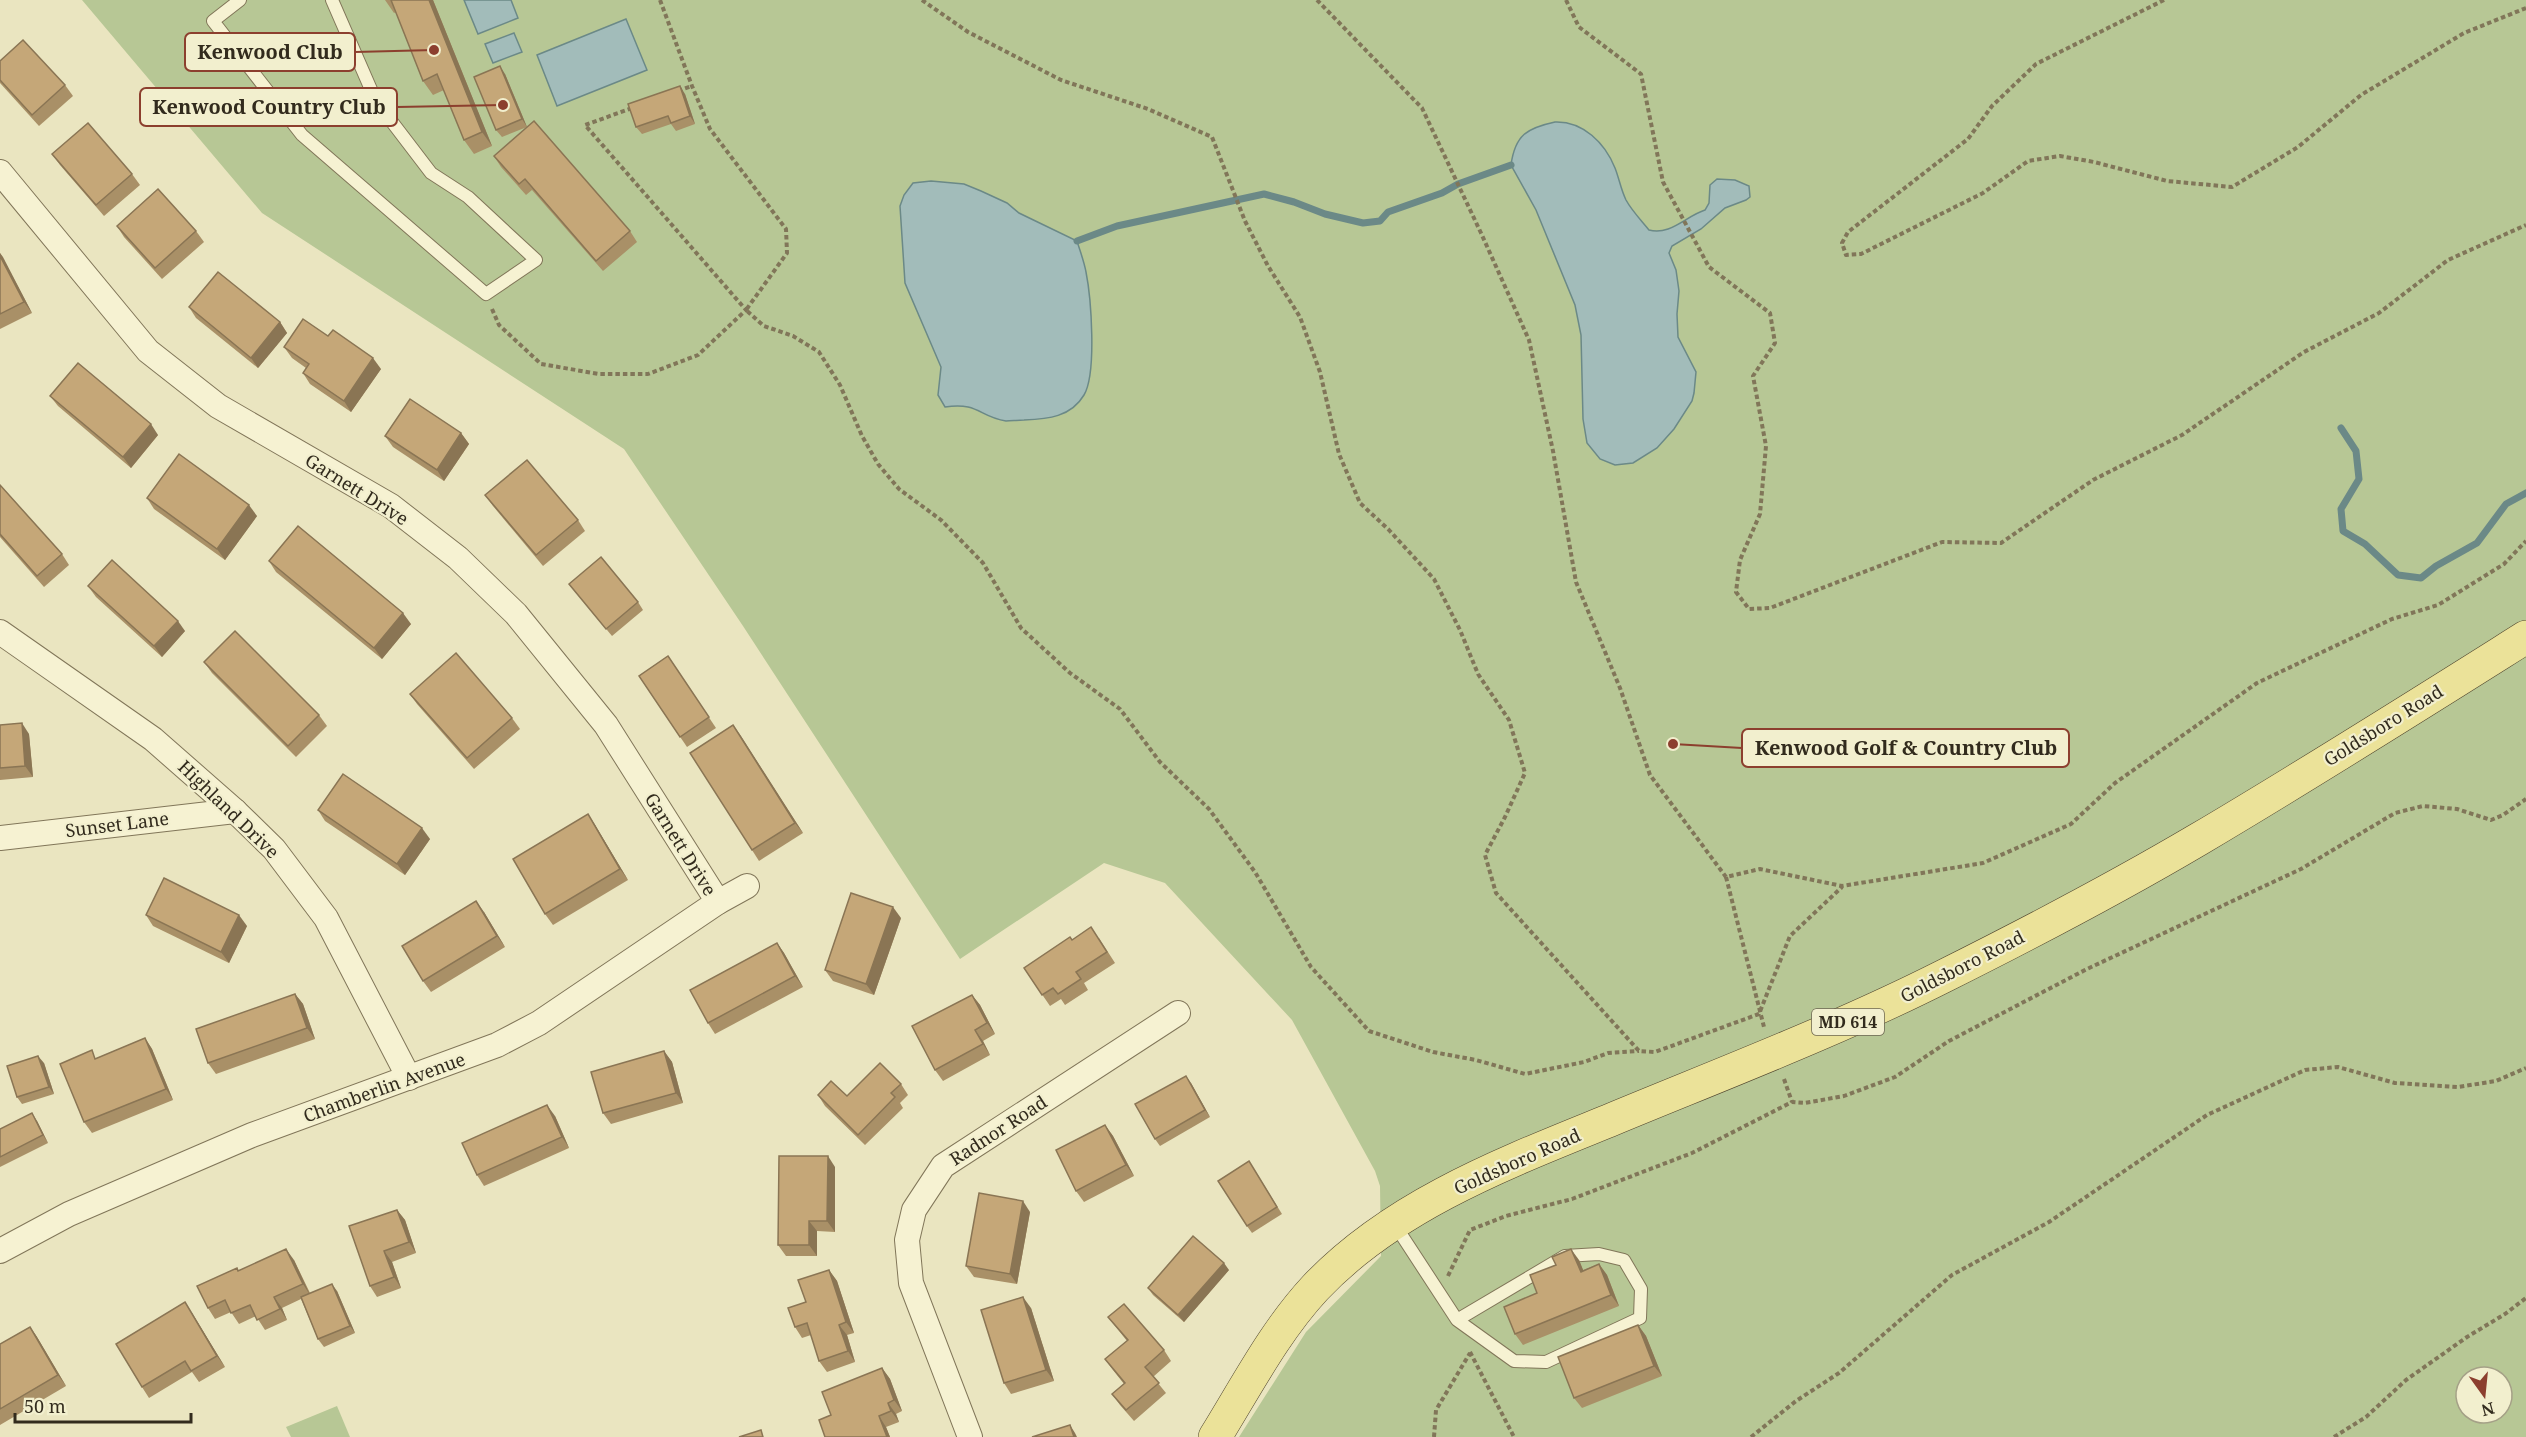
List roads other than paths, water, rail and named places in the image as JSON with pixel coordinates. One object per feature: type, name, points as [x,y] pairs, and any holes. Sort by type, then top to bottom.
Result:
[{"type":"main road","name":"Goldsboro Road","points":[[1215,1437],[1286,1325],[1316,1288],[1354,1253],[1394,1224],[1438,1197],[1548,1146],[1863,1016],[2065,914],[2199,839],[2526,637]]},
{"type":"street","name":"Garnett Drive","points":[[0,172],[148,351],[218,406],[391,506],[458,558],[516,614],[606,725],[718,902]]},
{"type":"street","name":"Highland Drive","points":[[0,632],[153,739],[235,811],[274,849],[326,918],[410,1078]]},
{"type":"street","name":"Sunset Lane","points":[[0,838],[235,811]]},
{"type":"street","name":"Chamberlin Avenue","points":[[0,1251],[69,1214],[239,1141],[497,1045],[539,1023],[718,902],[747,886]]},
{"type":"street","name":"Radnor Road","points":[[970,1437],[911,1283],[907,1240],[914,1210],[942,1166],[1178,1013]]},
{"type":"lane","points":[[240,0],[213,21],[303,135],[486,294],[536,261],[468,197],[431,173],[376,101],[332,0]]},
{"type":"lane","points":[[1394,1224],[1457,1320],[1514,1361],[1546,1362],[1640,1318],[1641,1289],[1624,1260],[1599,1254],[1565,1256],[1457,1320]]},
{"type":"water","points":[[464,0],[511,0],[518,18],[478,34]]},
{"type":"water","points":[[626,19],[647,70],[557,106],[537,55]]},
{"type":"water","points":[[514,33],[522,52],[493,63],[485,44]]},
{"type":"water","points":[[1555,122],[1575,125],[1599,142],[1611,159],[1626,200],[1649,230],[1671,228],[1705,210],[1709,203],[1710,185],[1717,179],[1735,180],[1749,186],[1750,197],[1725,208],[1701,229],[1672,246],[1669,253],[1676,270],[1679,291],[1678,337],[1696,372],[1694,393],[1692,401],[1674,429],[1657,448],[1633,463],[1615,465],[1600,459],[1587,443],[1583,419],[1581,335],[1575,305],[1536,210],[1511,165],[1516,146],[1524,134],[1537,127]]},
{"type":"water","points":[[931,181],[964,184],[1007,203],[1019,213],[1077,241],[1088,284],[1092,353],[1088,384],[1084,395],[1073,408],[1042,419],[1006,421],[972,408],[945,407],[938,395],[941,367],[905,283],[900,206],[904,195],[913,183]]},
{"type":"waterway","points":[[1077,241],[1117,226],[1264,194],[1325,214],[1363,223],[1380,221],[1388,212],[1511,165]]},
{"type":"waterway","points":[[2341,428],[2356,451],[2359,479],[2341,509],[2343,531],[2365,544],[2398,575],[2421,578],[2436,566],[2477,543],[2506,504],[2526,493]]},
{"type":"place","name":"Kenwood Club","points":[[434,50]]},
{"type":"place","name":"Kenwood Country Club","points":[[503,105]]},
{"type":"place","name":"Kenwood Golf & Country Club","points":[[1673,744]]}]
